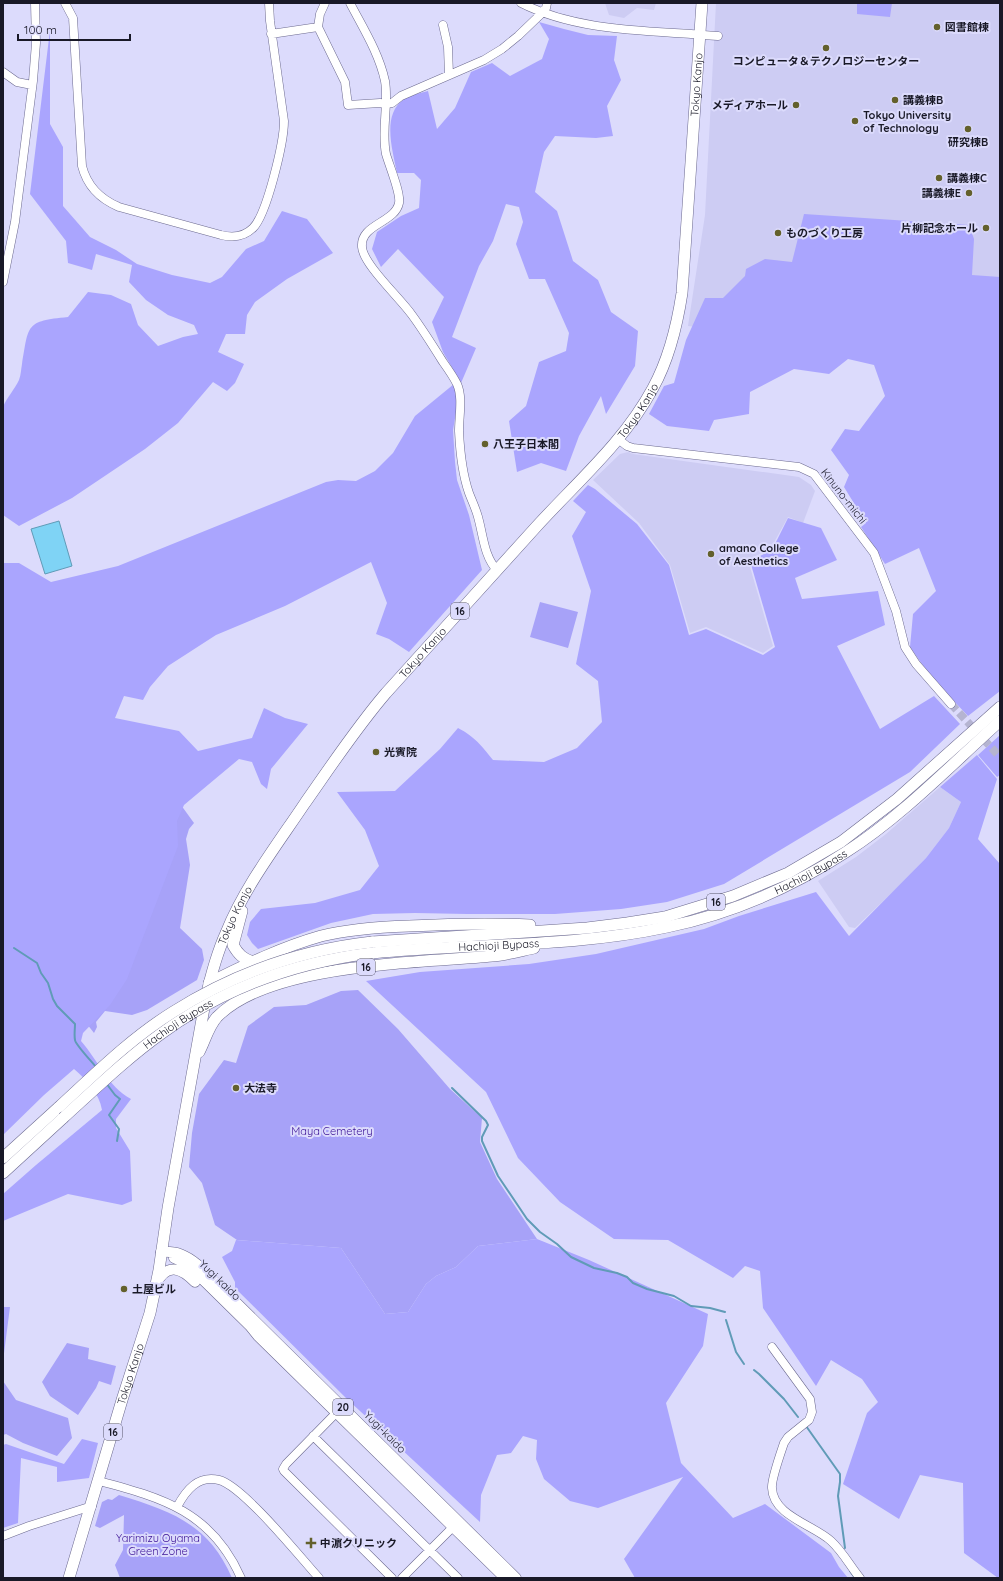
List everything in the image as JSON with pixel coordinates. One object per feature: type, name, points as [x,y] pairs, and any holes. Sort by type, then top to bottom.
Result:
[{"type":"highway","name":"Tokyo Kanjo","points":[[161,1252],[209,983],[226,933],[247,891],[276,845],[363,720],[497,570],[618,439],[640,410],[653,388],[662,368],[677,323],[683,286],[702,3]]},
{"type":"highway","name":"Hachioji Bypass","points":[[3,1174],[63,1118],[144,1047],[197,1010],[227,995],[277,974],[372,947],[587,928],[665,916],[698,908],[768,882],[805,864],[841,842],[869,822],[1000,707]]},
{"type":"highway","name":"Hachioji Bypass","points":[[3,1158],[136,1038],[172,1012],[224,984],[273,964],[325,949],[574,940],[628,934],[667,927],[738,906],[792,883],[827,864],[875,831],[904,808],[1000,722]]},
{"type":"highway","name":"16","points":[[247,891],[233,945],[244,959],[253,962]]},
{"type":"highway","name":"16","points":[[209,983],[253,962],[295,945],[322,936],[371,928],[445,924],[518,924],[587,928]]},
{"type":"highway","name":"16","points":[[194,1061],[205,1041],[210,1026],[226,1009],[241,1000],[275,985],[304,977],[386,964],[494,956],[574,940]]},
{"type":"highway","points":[[206,997],[216,1003],[225,1004],[241,1000]]},
{"type":"highway","name":"16","points":[[156,1286],[161,1252]]},
{"type":"highway","name":"Tokyo Kanjo","points":[[69,1578],[92,1506],[122,1400],[146,1327],[156,1286]]},
{"type":"main road","name":"Yugi-kaido","points":[[161,1252],[173,1251],[195,1262],[453,1527],[505,1578]]},
{"type":"main road","name":"Yugi kaido","points":[[161,1252],[188,1265],[250,1326],[256,1334]]},
{"type":"main road","name":"20","points":[[156,1286],[165,1272],[173,1269],[180,1270],[189,1275],[231,1316],[256,1334]]},
{"type":"main road","name":"Yugi-kaido","points":[[256,1334],[339,1410],[516,1578]]},
{"type":"street","points":[[3,282],[15,222],[32,85],[36,43],[35,3]]},
{"type":"street","points":[[65,3],[73,18],[82,166],[92,188],[107,202],[119,207],[227,237],[249,232],[255,225],[262,213],[281,150],[284,121],[271,34],[269,3]]},
{"type":"street","points":[[325,3],[320,14],[318,27],[345,82],[348,105],[386,104],[392,102],[400,96],[484,60],[502,49],[518,36],[542,13],[546,8],[546,3]]},
{"type":"street","points":[[350,3],[378,56],[385,82],[385,146],[390,168],[399,195],[399,203],[389,216],[366,233],[361,245],[363,252],[372,268],[412,315],[458,385],[460,401],[459,431],[464,475],[469,494],[478,515],[487,553],[491,563],[497,570]]},
{"type":"street","points":[[521,3],[542,13],[568,21],[589,25],[718,36]]},
{"type":"street","points":[[442,25],[448,47],[449,75]]},
{"type":"street","points":[[271,34],[318,27]]},
{"type":"street","points":[[3,72],[17,82],[32,85]]},
{"type":"street","name":"Kinuno-michi","points":[[618,439],[627,446],[633,448],[799,468],[814,474],[874,553],[896,611],[905,647],[916,664],[951,704]]},
{"type":"street","points":[[772,1347],[810,1399],[812,1412],[809,1420],[788,1437],[784,1443],[772,1488],[777,1503],[789,1516],[831,1541],[860,1578]]},
{"type":"street","points":[[339,1410],[286,1464],[284,1471],[392,1578]]},
{"type":"street","points":[[314,1436],[458,1578]]},
{"type":"street","points":[[177,1507],[188,1490],[197,1482],[209,1479],[221,1480],[227,1483],[246,1499],[319,1578]]},
{"type":"street","points":[[99,1481],[152,1497],[177,1507],[201,1522],[216,1537],[224,1548],[241,1578]]},
{"type":"street","points":[[3,1536],[92,1506]]},
{"type":"street","points":[[402,1578],[453,1527]]},
{"type":"shaded area","points":[[605,3],[656,3],[654,10],[637,8],[624,18],[609,15]]},
{"type":"shaded area","name":"Tokyo University of Technology","points":[[716,3],[1000,3],[1000,414],[959,374],[772,336],[688,326],[705,215]]},
{"type":"shaded area","points":[[857,3],[892,3],[890,17],[857,14]]},
{"type":"shaded area","points":[[539,22],[588,35],[617,36],[614,60],[621,80],[607,106],[613,136],[596,138],[555,136],[544,152],[535,192],[557,211],[573,261],[598,280],[611,312],[638,331],[635,366],[606,414],[601,396],[579,436],[566,471],[541,463],[517,472],[509,421],[526,406],[539,362],[566,351],[569,333],[545,279],[529,279],[516,244],[523,222],[519,207],[506,204],[493,241],[479,266],[452,337],[476,348],[461,383],[443,352],[432,322],[444,297],[398,249],[381,267],[372,249],[377,232],[401,216],[419,208],[421,180],[414,173],[397,173],[390,134],[393,114],[397,106],[404,99],[428,91],[437,129],[455,108],[471,72],[492,63],[510,76],[542,59],[549,39]]},
{"type":"shaded area","points":[[50,30],[50,124],[63,147],[63,206],[90,237],[116,250],[137,264],[172,275],[210,283],[222,277],[246,249],[264,241],[282,211],[307,219],[333,253],[287,279],[255,302],[247,315],[245,334],[226,334],[218,352],[244,364],[235,383],[227,391],[213,382],[178,423],[145,449],[72,498],[19,526],[3,515],[3,407],[19,380],[26,341],[28,333],[32,327],[36,323],[68,317],[88,292],[111,295],[131,304],[138,325],[158,346],[183,337],[198,334],[194,325],[168,315],[146,300],[129,282],[132,265],[96,254],[92,270],[68,263],[66,241],[30,194]]},
{"type":"shaded area","points":[[804,214],[969,225],[974,239],[972,275],[1000,277],[1000,691],[968,716],[931,677],[910,647],[913,614],[936,591],[919,548],[885,564],[861,527],[866,523],[844,487],[849,475],[831,450],[845,429],[859,431],[885,396],[874,365],[848,359],[829,374],[794,369],[750,392],[749,414],[714,420],[709,431],[667,426],[649,414],[664,386],[674,383],[686,340],[705,298],[723,298],[745,276],[746,269],[765,259],[792,262]]},
{"type":"shaded area","points":[[454,384],[457,407],[453,430],[457,480],[469,515],[482,570],[409,652],[389,639],[376,634],[387,603],[371,562],[285,606],[216,635],[168,666],[150,687],[143,700],[124,696],[115,718],[179,731],[198,751],[252,738],[264,708],[285,718],[308,724],[271,769],[267,789],[261,784],[252,762],[239,759],[184,805],[177,821],[178,846],[127,979],[110,1005],[83,1033],[81,1041],[104,1073],[116,1088],[131,1099],[116,1119],[116,1128],[130,1151],[132,1201],[122,1205],[68,1194],[3,1221],[3,1194],[102,1110],[92,1087],[74,1069],[44,1095],[3,1135],[3,563],[19,563],[51,582],[118,566],[326,482],[338,480],[356,481],[375,471],[393,453],[415,416]]},
{"type":"shaded area","name":"amano College of Aesthetics","points":[[628,452],[633,454],[799,477],[811,485],[815,491],[803,523],[788,517],[771,548],[748,560],[773,646],[763,653],[706,627],[690,633],[670,565],[639,523],[593,480],[620,454]]},
{"type":"shaded area","points":[[588,485],[595,489],[637,524],[669,565],[689,635],[706,629],[763,655],[775,647],[750,561],[772,550],[788,518],[821,528],[837,560],[795,578],[802,599],[878,591],[885,625],[837,646],[880,729],[934,696],[960,724],[910,772],[724,884],[667,902],[621,909],[555,914],[373,914],[331,923],[258,949],[247,935],[250,922],[261,909],[315,903],[360,890],[379,866],[365,830],[337,792],[395,791],[440,749],[458,728],[477,742],[493,760],[544,762],[577,748],[602,722],[598,681],[576,664],[591,591],[572,536],[586,512],[573,501]]},
{"type":"shaded area","points":[[59,521],[72,566],[45,574],[31,529]]},
{"type":"shaded area","points":[[1000,735],[1000,775],[997,777],[978,755]]},
{"type":"shaded area","points":[[977,755],[997,779],[978,839],[1000,864],[1000,1576],[998,1578],[964,1553],[963,1483],[920,1475],[899,1519],[843,1484],[867,1413],[878,1402],[862,1379],[831,1360],[816,1386],[763,1308],[760,1271],[745,1266],[733,1278],[668,1240],[614,1239],[560,1202],[518,1158],[486,1092],[366,981],[420,972],[529,964],[596,954],[704,929],[739,916],[816,892],[849,936],[926,858],[949,828],[961,802],[940,787]]},
{"type":"shaded area","points":[[940,787],[961,802],[949,828],[926,858],[902,883],[855,928],[849,927],[818,881],[856,857],[886,834]]},
{"type":"shaded area","points":[[537,1239],[589,1260],[708,1314],[703,1346],[666,1403],[681,1463],[733,1518],[765,1504],[831,1553],[839,1567],[848,1578],[635,1578],[624,1559],[683,1477],[598,1508],[570,1501],[544,1479],[536,1459],[537,1440],[523,1436],[511,1453],[497,1455],[481,1495],[480,1522],[347,1399],[235,1288],[235,1282],[222,1257],[232,1251],[236,1240],[341,1248],[385,1314],[408,1312],[426,1284],[436,1276],[456,1267],[478,1246]]},
{"type":"shaded area","points":[[3,1307],[10,1307],[3,1361]]},
{"type":"shaded area","points":[[82,1439],[98,1443],[89,1478],[57,1482],[57,1467],[21,1458],[18,1523],[3,1528],[3,1445],[6,1444],[64,1464]]},
{"type":"green space","points":[[540,602],[578,612],[568,648],[530,637]]},
{"type":"green space","points":[[165,783],[194,823],[189,829],[186,839],[190,865],[180,928],[202,949],[204,960],[197,980],[147,1010],[132,1015],[105,1011],[96,1022],[97,1027],[94,1033],[69,1001]]},
{"type":"green space","name":"Maya Cemetery","points":[[358,990],[398,1029],[450,1089],[482,1118],[480,1142],[497,1179],[537,1239],[478,1246],[456,1267],[436,1276],[426,1284],[408,1312],[385,1314],[341,1248],[237,1240],[215,1225],[202,1183],[189,1167],[192,1133],[199,1094],[224,1060],[236,1063],[248,1026],[274,1007],[306,1005],[341,991]]},
{"type":"green space","points":[[67,1343],[89,1348],[88,1359],[116,1366],[111,1385],[99,1381],[78,1415],[50,1396],[42,1382]]},
{"type":"green space","points":[[3,1381],[16,1400],[68,1418],[72,1438],[57,1456],[23,1443],[6,1434],[3,1435]]},
{"type":"green space","name":"Yarimizu Oyama Green Zone","points":[[119,1495],[172,1514],[200,1532],[212,1544],[223,1560],[232,1578],[120,1578],[115,1565],[123,1550],[124,1515],[100,1528],[95,1526],[102,1502],[108,1499],[112,1500]]},
{"type":"waterway","points":[[14,948],[37,963],[41,973],[48,983],[57,1006],[75,1024],[76,1042],[96,1067]]},
{"type":"waterway","points":[[106,1083],[120,1099],[109,1115],[119,1129],[117,1141]]},
{"type":"waterway","points":[[452,1088],[486,1121],[488,1125],[482,1137],[482,1141],[498,1176],[527,1219],[540,1232],[557,1244],[571,1257],[594,1268],[617,1273],[627,1277],[633,1283],[647,1289],[674,1296],[691,1306],[710,1308],[725,1312]]},
{"type":"waterway","points":[[726,1320],[736,1352],[744,1364]]},
{"type":"waterway","points":[[754,1370],[784,1399],[798,1417]]},
{"type":"waterway","points":[[806,1426],[840,1474],[838,1496],[845,1548]]},
{"type":"waterway","points":[[850,1571],[855,1578]]},
{"type":"tunnel","points":[[951,704],[1000,757]]},
{"type":"place","name":"図書館棟","points":[[937,27]]},
{"type":"place","name":"コンピュータ＆テクノロジーセンター","points":[[826,48]]},
{"type":"place","name":"講義棟B","points":[[895,100]]},
{"type":"place","name":"メディアホール","points":[[796,105]]},
{"type":"place","name":"Tokyo University of Technology","points":[[855,121]]},
{"type":"place","name":"研究棟B","points":[[968,129]]},
{"type":"place","name":"講義棟C","points":[[939,178]]},
{"type":"place","name":"講義棟E","points":[[969,193]]},
{"type":"place","name":"片柳記念ホール","points":[[986,228]]},
{"type":"place","name":"ものづくり工房","points":[[778,233]]},
{"type":"place","name":"八王子日本閣","points":[[485,444]]},
{"type":"place","name":"amano College of Aesthetics","points":[[711,554]]},
{"type":"place","name":"光賓院","points":[[376,752]]},
{"type":"place","name":"大法寺","points":[[236,1088]]},
{"type":"place","name":"土屋ビル","points":[[124,1289]]},
{"type":"place","name":"中濵クリニック","points":[[311,1543]]}]
